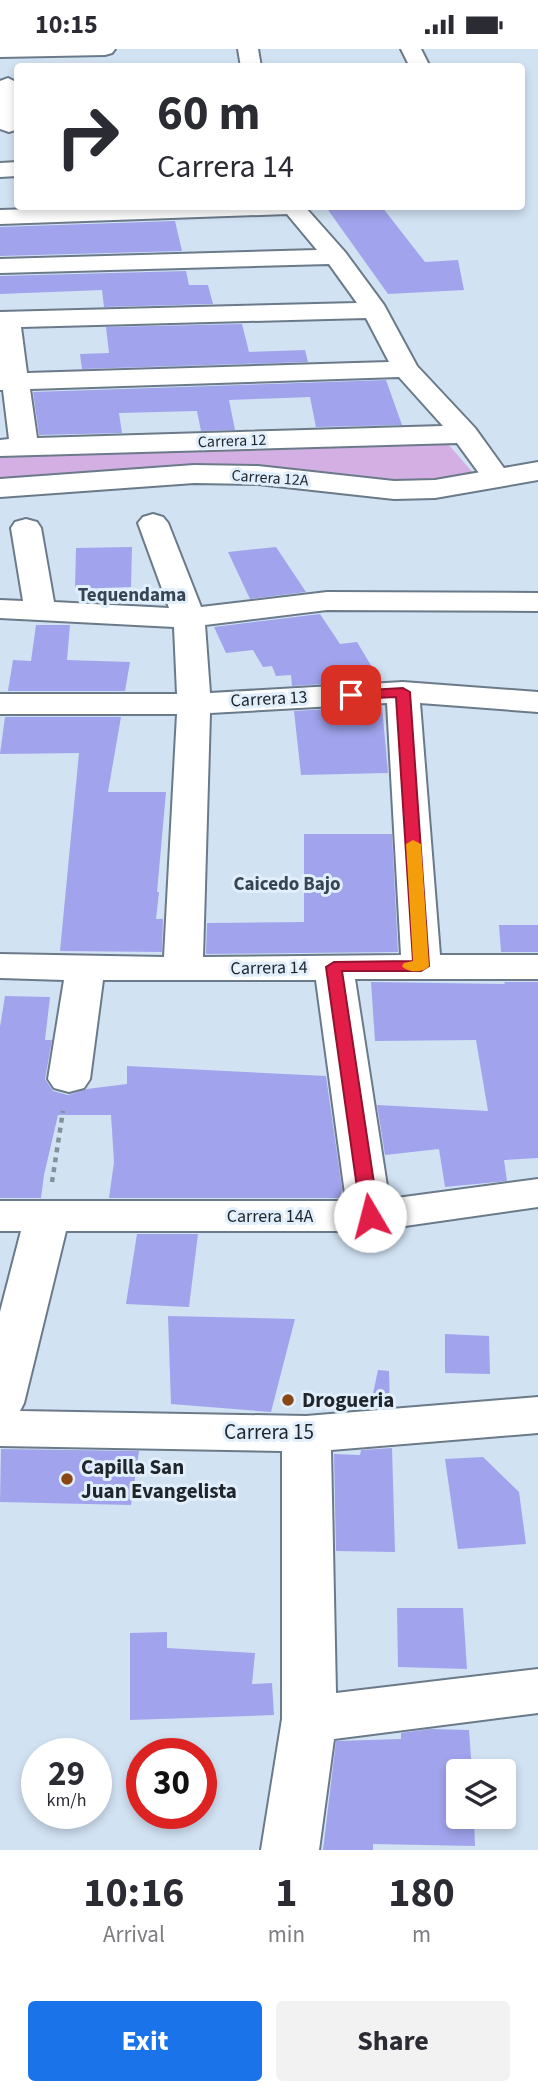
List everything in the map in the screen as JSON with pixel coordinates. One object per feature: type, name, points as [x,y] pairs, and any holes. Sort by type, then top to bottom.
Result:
[{"type":"street","points":[[0,51],[105,49]]},
{"type":"street","points":[[8,84],[9,127]]},
{"type":"street","points":[[0,217],[204,210]]},
{"type":"street","points":[[294,210],[336,257],[375,310],[406,369],[465,434],[497,478]]},
{"type":"street","points":[[0,266],[336,257]]},
{"type":"street","points":[[12,448],[4,320],[375,310]]},
{"type":"street","points":[[8,382],[406,369]]},
{"type":"street","name":"Carrera 12","points":[[12,448],[465,434]]},
{"type":"street","name":"Carrera 12A","points":[[0,488],[194,474],[258,475],[394,490],[435,489],[538,471]]},
{"type":"street","points":[[153,523],[189,618],[194,703],[183,970]]},
{"type":"street","points":[[26,528],[40,611]]},
{"type":"street","points":[[0,609],[189,618],[327,601],[538,602]]},
{"type":"street","points":[[403,692],[421,966]]},
{"type":"street","name":"Carrera 13","points":[[2,711],[403,692],[538,702]]},
{"type":"street","name":"Carrera 14","points":[[0,966],[183,970],[538,967]]},
{"type":"street","points":[[334,967],[370,1216]]},
{"type":"street","points":[[69,1079],[85,969]]},
{"type":"street","name":"Carrera 14A","points":[[0,1216],[370,1216],[538,1193]]},
{"type":"street","points":[[0,1403],[47,1217]]},
{"type":"street","name":"Carrera 15","points":[[0,1428],[306,1434],[538,1415]]},
{"type":"street","points":[[290,1850],[310,1719],[306,1434]]},
{"type":"street","points":[[310,1719],[538,1691]]},
{"type":"path","points":[[47,1217],[69,1079]]},
{"type":"shaded area","points":[[441,436],[474,474],[405,484],[195,466],[24,479],[0,478],[0,453]]},
{"type":"building","points":[[328,210],[384,210],[425,262],[458,260],[464,290],[388,294]]},
{"type":"building","points":[[175,221],[182,251],[0,256],[0,227]]},
{"type":"building","points":[[186,271],[189,285],[208,285],[213,304],[104,307],[102,290],[0,294],[0,276]]},
{"type":"building","points":[[242,324],[249,352],[305,350],[308,362],[82,369],[80,354],[109,353],[106,327]]},
{"type":"building","points":[[386,380],[402,425],[316,427],[310,397],[229,400],[235,430],[201,431],[197,411],[119,413],[122,433],[39,435],[33,392]]},
{"type":"building","points":[[132,547],[131,587],[75,589],[76,548]]},
{"type":"building","points":[[276,547],[306,592],[250,599],[228,552]]},
{"type":"building","points":[[320,614],[340,644],[357,642],[378,677],[292,686],[291,675],[276,676],[272,666],[263,667],[253,650],[226,653],[214,627]]},
{"type":"building","points":[[36,625],[70,625],[67,660],[130,662],[125,691],[8,691],[13,660],[31,661]]},
{"type":"building","points":[[382,706],[388,773],[301,775],[294,711]]},
{"type":"building","points":[[5,717],[121,717],[108,792],[166,792],[156,919],[163,919],[162,952],[60,951],[79,753],[0,754]]},
{"type":"building","points":[[304,834],[392,834],[398,952],[206,954],[207,923],[304,922]]},
{"type":"building","points":[[499,925],[538,925],[538,952],[501,952]]},
{"type":"building","points":[[371,982],[538,982],[538,1158],[504,1160],[507,1181],[445,1187],[439,1149],[385,1155],[377,1105],[488,1111],[476,1040],[375,1041]]},
{"type":"building","points":[[5,996],[50,997],[45,1040],[52,1040],[45,1079],[53,1091],[68,1095],[87,1089],[127,1084],[127,1066],[326,1076],[342,1188],[341,1198],[109,1198],[114,1162],[111,1115],[58,1115],[41,1198],[0,1198],[0,1027]]},
{"type":"building","points":[[137,1234],[198,1234],[189,1307],[126,1304]]},
{"type":"building","points":[[168,1316],[295,1319],[271,1412],[171,1404]]},
{"type":"building","points":[[445,1334],[489,1336],[490,1374],[445,1373]]},
{"type":"building","points":[[378,1370],[389,1371],[390,1406],[370,1408]]},
{"type":"building","points":[[392,1448],[395,1552],[336,1551],[334,1454],[360,1455],[361,1450]]},
{"type":"building","name":"Capilla San Juan Evangelista","points":[[1,1449],[139,1451],[131,1505],[0,1502]]},
{"type":"building","points":[[483,1457],[519,1492],[526,1544],[458,1549],[445,1459]]},
{"type":"building","points":[[397,1608],[463,1608],[467,1669],[398,1667]]},
{"type":"building","points":[[167,1632],[167,1648],[255,1653],[252,1684],[272,1683],[274,1715],[130,1720],[130,1633]]},
{"type":"building","points":[[430,1729],[469,1730],[471,1759],[446,1759],[446,1829],[474,1829],[475,1846],[373,1844],[373,1850],[323,1850],[336,1741],[401,1739],[401,1733]]},
{"type":"slow traffic","points":[[410,966],[421,966],[413,844]]},
{"type":"place","name":"Drogueria","points":[[288,1400]]},
{"type":"place","name":"Capilla San Juan Evangelista","points":[[67,1479]]},
{"type":"district","name":"Tequendama","points":[[132,595]]},
{"type":"district","name":"Caicedo Bajo","points":[[287,884]]},
{"type":"route","points":[[351,695],[403,692],[421,966],[334,967],[370,1216]]}]
